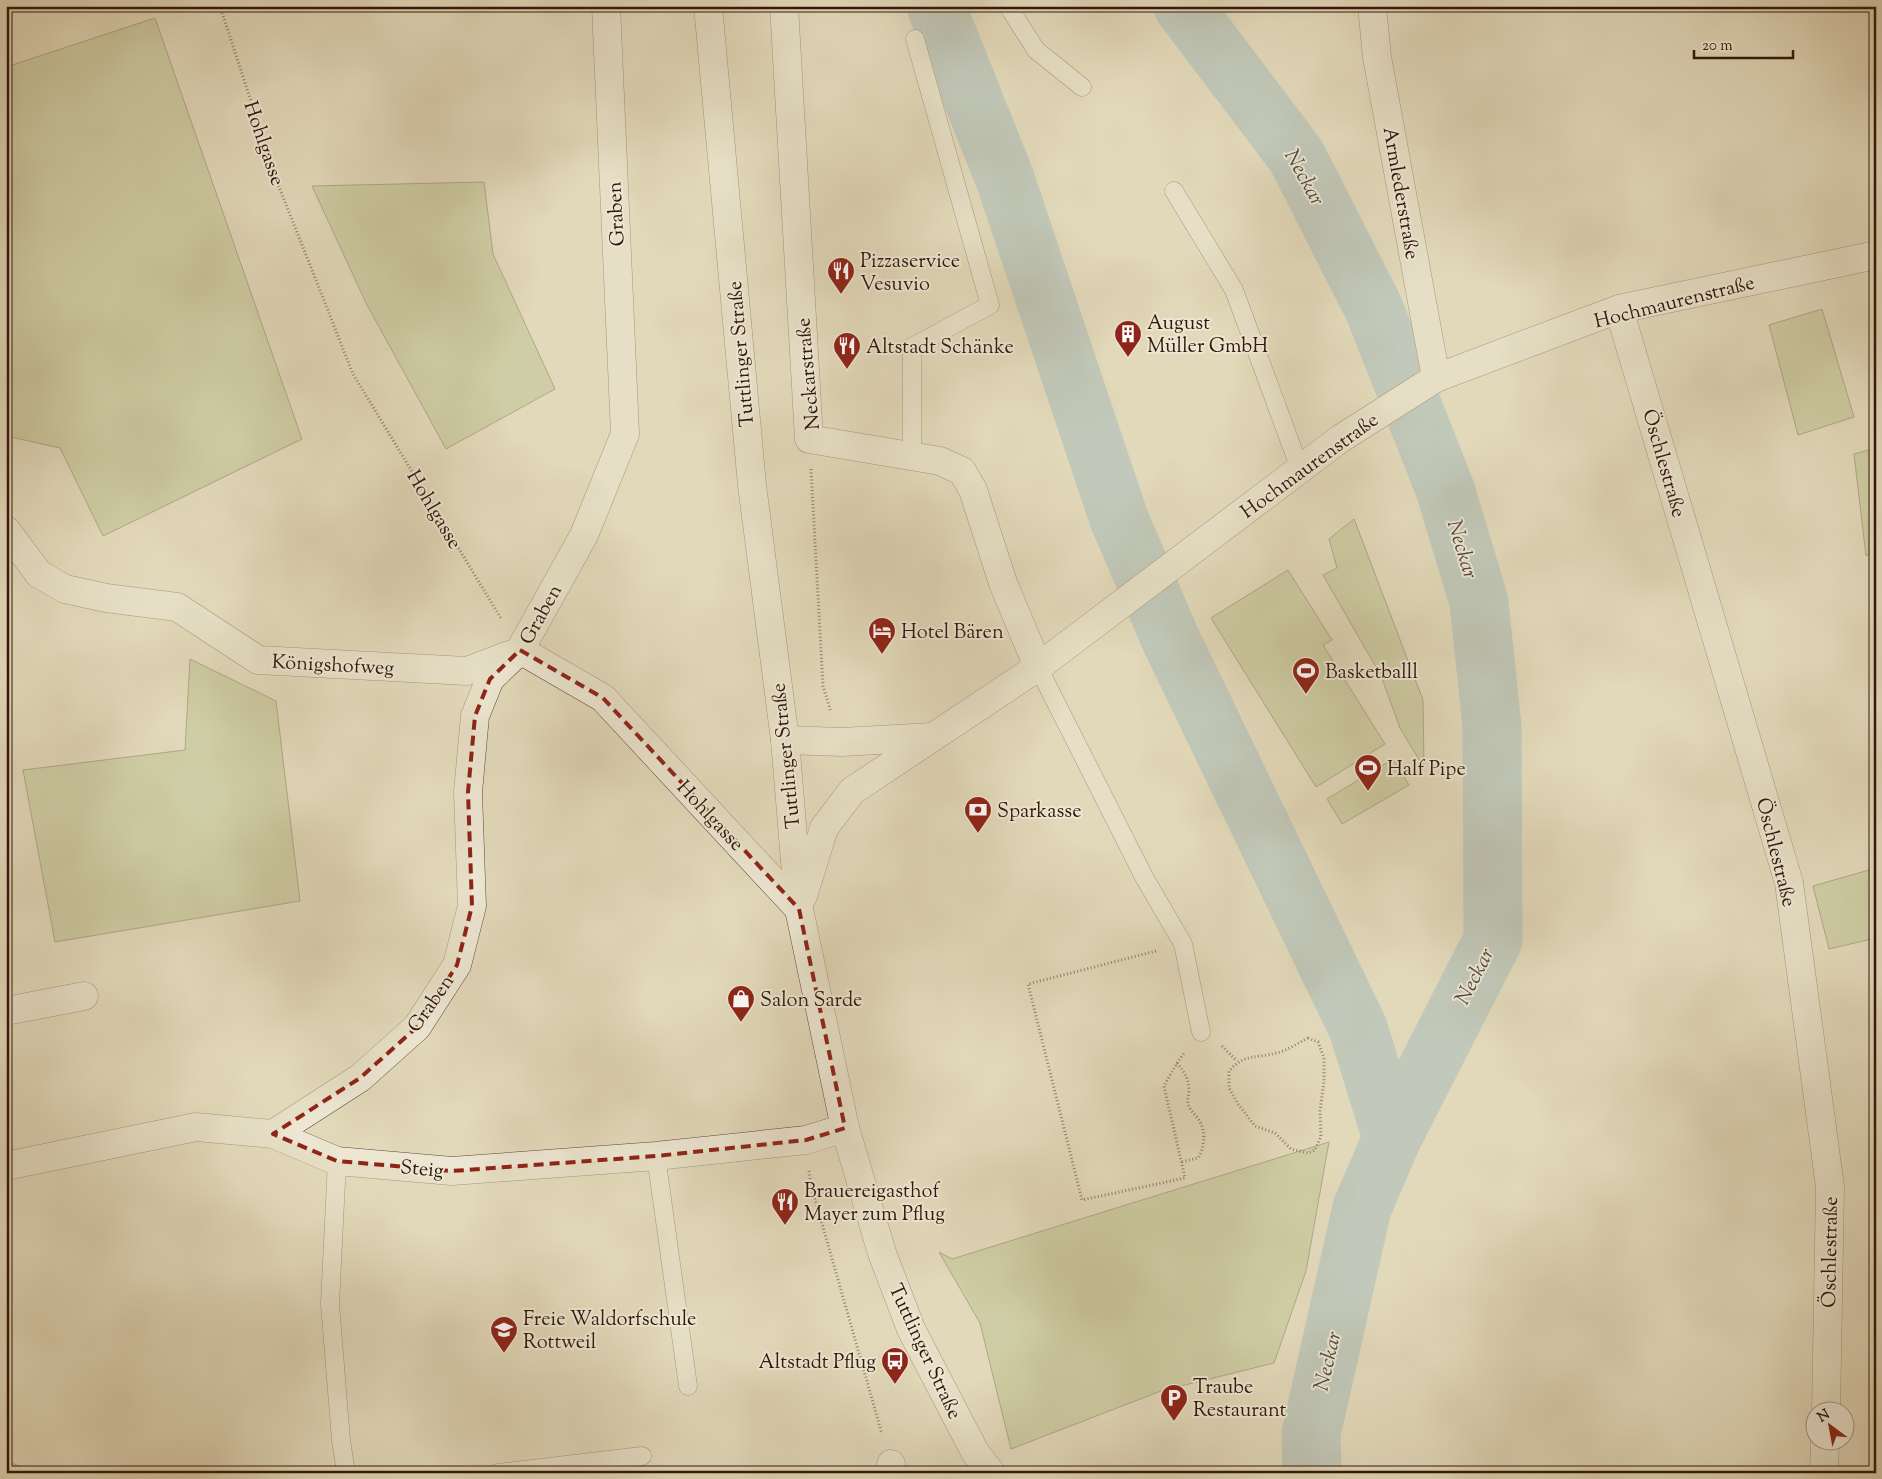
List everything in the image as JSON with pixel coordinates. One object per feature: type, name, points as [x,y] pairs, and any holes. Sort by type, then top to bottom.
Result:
[{"type":"street","name":"Graben","points":[[273,1134],[360,1078],[417,1027],[457,965],[472,906],[468,792],[476,716],[490,679],[520,650],[584,535],[625,434],[606,6]]},
{"type":"street","name":"Tuttlinger Straße","points":[[708,6],[752,485],[785,740],[799,909],[845,1128],[882,1254],[911,1329],[975,1452],[991,1473]]},
{"type":"street","name":"Neckarstraße","points":[[784,6],[809,439],[940,461],[962,472],[973,490],[1004,584],[1038,667]]},
{"type":"street","name":"Armlederstraße","points":[[1372,6],[1377,57],[1436,378]]},
{"type":"street","name":"Hochmaurenstraße","points":[[799,909],[824,828],[852,791],[1038,667],[1300,468],[1340,439],[1436,378],[1619,310],[1876,255]]},
{"type":"street","name":"Öschlestraße","points":[[1619,310],[1789,883],[1830,1187],[1826,1402]]},
{"type":"street","name":"Königshofweg","points":[[6,530],[39,574],[65,589],[106,598],[178,607],[258,660],[467,671],[520,650]]},
{"type":"street","name":"Hohlgasse","points":[[520,650],[603,698],[799,909]]},
{"type":"street","points":[[785,740],[842,742],[934,737]]},
{"type":"street","points":[[6,1011],[84,996]]},
{"type":"street","name":"Steig","points":[[6,1166],[196,1127],[273,1134],[337,1161],[452,1171],[656,1156],[806,1140],[845,1128]]},
{"type":"street","points":[[1824,1473],[1825,1452]]},
{"type":"lane","points":[[1008,6],[1036,50],[1082,87]]},
{"type":"lane","points":[[912,456],[912,347],[990,305],[916,39]]},
{"type":"lane","points":[[1174,192],[1234,290],[1300,468]]},
{"type":"lane","points":[[1038,667],[1144,878],[1184,944],[1201,1032]]},
{"type":"lane","points":[[656,1156],[688,1386]]},
{"type":"lane","points":[[337,1161],[330,1304],[341,1440],[346,1473]]},
{"type":"lane","points":[[498,1473],[642,1456]]},
{"type":"path","name":"Hohlgasse","points":[[220,6],[278,184],[353,374],[520,650]]},
{"type":"path","points":[[809,439],[823,686],[842,742]]},
{"type":"path","points":[[1184,944],[1028,984],[1082,1200],[1185,1178],[1164,1086],[1177,1063],[1201,1032]]},
{"type":"path","points":[[1308,1038],[1318,1042],[1324,1058],[1324,1082],[1320,1111],[1321,1136],[1315,1150],[1308,1153],[1291,1149],[1288,1146],[1275,1133],[1255,1126],[1238,1104],[1230,1088],[1229,1071],[1237,1061],[1257,1055],[1276,1053],[1308,1038]]},
{"type":"path","points":[[1177,1063],[1187,1075],[1190,1110],[1199,1120],[1204,1133],[1202,1151],[1198,1158],[1181,1162]]},
{"type":"path","points":[[806,1140],[811,1186],[891,1468]]},
{"type":"highlighted area","points":[[520,650],[603,698],[799,909],[845,1128],[806,1140],[656,1156],[452,1171],[337,1161],[273,1134],[360,1078],[417,1027],[457,965],[472,906],[468,792],[475,716],[490,679]]},
{"type":"green space","points":[[155,18],[302,439],[103,536],[60,448],[11,437],[6,401],[6,67]]},
{"type":"green space","points":[[484,182],[493,254],[555,389],[446,449],[367,305],[312,186]]},
{"type":"green space","points":[[1822,309],[1854,417],[1798,435],[1769,325]]},
{"type":"green space","points":[[1876,448],[1876,550],[1866,556],[1854,454]]},
{"type":"green space","points":[[1354,519],[1423,700],[1424,768],[1400,728],[1381,676],[1323,575],[1337,568],[1329,539]]},
{"type":"green space","name":"Basketballl","points":[[1288,570],[1332,640],[1323,645],[1385,744],[1316,787],[1211,618]]},
{"type":"green space","points":[[190,659],[276,701],[300,901],[55,942],[23,770],[185,750]]},
{"type":"green space","name":"Half Pipe","points":[[1393,759],[1409,785],[1342,824],[1327,799]]},
{"type":"green space","points":[[1876,868],[1876,938],[1829,949],[1813,886]]},
{"type":"green space","points":[[1329,1142],[1306,1271],[1274,1363],[1161,1391],[1011,1449],[980,1323],[939,1252],[952,1259]]},
{"type":"green space","points":[[6,1460],[33,1473],[6,1473]]},
{"type":"green space","points":[[313,1468],[313,1473],[263,1473]]},
{"type":"waterway","name":"Neckar","points":[[936,6],[1005,179],[1119,519],[1170,638],[1358,1028],[1392,1138]]},
{"type":"waterway","name":"Neckar","points":[[1183,6],[1297,157],[1374,309],[1445,489],[1479,602],[1492,727],[1493,940],[1392,1138],[1362,1208],[1311,1434],[1312,1473]]},
{"type":"place","name":"Pizzaservice Vesuvio","points":[[841,295]]},
{"type":"place","name":"August Müller GmbH","points":[[1128,358]]},
{"type":"place","name":"Altstadt Schänke","points":[[847,370]]},
{"type":"place","name":"Hotel Bären","points":[[882,655]]},
{"type":"place","name":"Basketballl","points":[[1306,695]]},
{"type":"place","name":"Half Pipe","points":[[1368,792]]},
{"type":"place","name":"Sparkasse","points":[[978,834]]},
{"type":"place","name":"Salon Sarde","points":[[741,1023]]},
{"type":"place","name":"Brauereigasthof Mayer zum Pflug","points":[[785,1226]]},
{"type":"place","name":"Freie Waldorfschule Rottweil","points":[[504,1354]]},
{"type":"place","name":"Altstadt Pflug","points":[[895,1385]]},
{"type":"place","name":"Traube Restaurant","points":[[1174,1422]]}]
